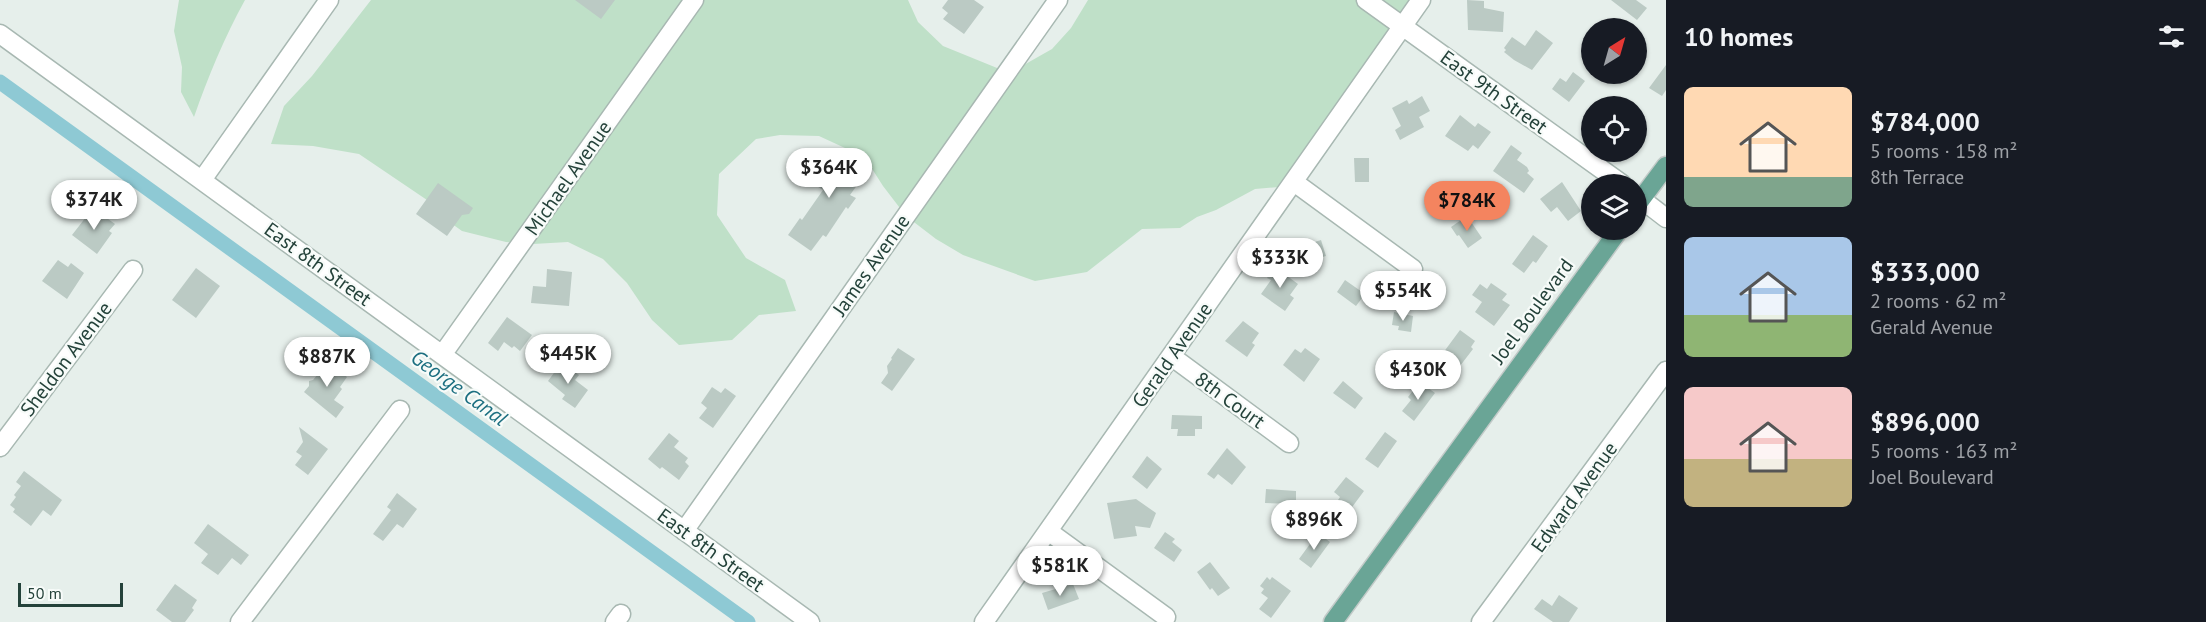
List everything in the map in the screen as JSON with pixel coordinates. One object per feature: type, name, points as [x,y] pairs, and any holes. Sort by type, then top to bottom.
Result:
[{"type":"main road","points":[[1647,189],[1666,166]]},
{"type":"main road","name":"Joel Boulevard","points":[[1333,622],[1612,240]]},
{"type":"street","points":[[202,180],[329,0]]},
{"type":"street","name":"Michael Avenue","points":[[442,355],[694,0]]},
{"type":"street","name":"James Avenue","points":[[684,531],[1058,0]]},
{"type":"street","name":"East 9th Street","points":[[1366,0],[1608,174]]},
{"type":"street","name":"Gerald Avenue","points":[[984,622],[1421,0]]},
{"type":"street","name":"East 8th Street","points":[[0,34],[810,622]]},
{"type":"street","points":[[1294,182],[1413,269]]},
{"type":"street","points":[[1647,206],[1666,218]]},
{"type":"street","name":"Sheldon Avenue","points":[[0,447],[133,270]]},
{"type":"street","name":"8th Court","points":[[1171,356],[1289,443]]},
{"type":"street","name":"Edward Avenue","points":[[1481,622],[1666,371]]},
{"type":"street","points":[[240,622],[400,410]]},
{"type":"street","points":[[1048,531],[1166,617]]},
{"type":"green space","points":[[179,0],[245,0],[217,58],[194,117],[181,92],[182,67],[174,31]]},
{"type":"green space","points":[[371,0],[908,0],[918,22],[943,46],[1002,70],[1022,66],[1052,49],[1071,28],[1088,0],[1423,0],[1292,186],[1255,189],[1216,210],[1197,217],[1180,228],[1142,229],[1087,272],[1035,281],[963,255],[936,239],[906,216],[862,153],[858,154],[819,136],[780,135],[756,139],[719,174],[717,215],[746,258],[785,280],[796,311],[759,315],[732,340],[679,345],[652,320],[627,283],[603,259],[568,242],[533,244],[506,242],[462,231],[427,206],[427,200],[359,154],[313,146],[271,144],[284,106],[312,76]]},
{"type":"building","points":[[575,0],[615,0],[601,19]]},
{"type":"building","points":[[948,0],[974,0],[984,7],[964,34],[943,19],[948,13],[942,8]]},
{"type":"building","points":[[1467,0],[1484,1],[1484,8],[1504,12],[1503,32],[1468,30]]},
{"type":"building","points":[[1611,0],[1636,0],[1647,8],[1639,18],[1634,18]]},
{"type":"building","points":[[1536,30],[1553,43],[1532,70],[1514,60],[1504,52],[1506,50],[1504,48],[1512,37],[1525,46]]},
{"type":"building","points":[[1666,65],[1666,90],[1662,96],[1649,88]]},
{"type":"building","points":[[1573,72],[1581,78],[1583,84],[1569,102],[1552,89],[1560,78],[1566,82]]},
{"type":"building","points":[[1422,96],[1430,111],[1419,117],[1424,127],[1400,140],[1395,130],[1401,126],[1392,108],[1407,100],[1409,104]]},
{"type":"building","points":[[1460,115],[1475,127],[1478,123],[1491,132],[1478,149],[1473,145],[1468,151],[1445,136]]},
{"type":"building","points":[[1511,145],[1522,153],[1517,160],[1527,167],[1529,171],[1527,173],[1534,179],[1524,193],[1493,171]]},
{"type":"building","points":[[837,148],[868,170],[850,195],[856,198],[848,209],[846,207],[826,237],[823,235],[811,251],[788,235],[800,218],[802,220],[823,190],[812,183]]},
{"type":"building","points":[[1354,158],[1369,158],[1369,182],[1355,182]]},
{"type":"building","points":[[1562,182],[1581,211],[1568,221],[1557,207],[1551,212],[1540,199]]},
{"type":"building","points":[[438,183],[473,208],[469,214],[462,215],[447,236],[416,214]]},
{"type":"building","points":[[93,208],[115,224],[109,231],[112,233],[97,254],[72,235]]},
{"type":"building","points":[[1467,216],[1482,238],[1468,248],[1451,227]]},
{"type":"building","points":[[1533,235],[1548,246],[1536,263],[1533,261],[1524,273],[1512,264]]},
{"type":"building","points":[[1321,240],[1326,256],[1309,261],[1311,267],[1294,272],[1287,250],[1305,242],[1305,245]]},
{"type":"building","points":[[58,260],[68,267],[71,263],[84,273],[67,299],[42,281]]},
{"type":"building","points":[[1275,267],[1298,284],[1290,295],[1294,298],[1285,311],[1261,294],[1271,280],[1267,278]]},
{"type":"building","points":[[196,268],[220,286],[196,318],[172,300]]},
{"type":"building","points":[[547,269],[572,272],[569,306],[531,303],[533,286],[546,287]]},
{"type":"building","points":[[1345,280],[1365,294],[1356,306],[1337,292]]},
{"type":"building","points":[[1491,283],[1507,294],[1502,300],[1510,305],[1494,326],[1475,312],[1482,302],[1472,295],[1480,284],[1487,289]]},
{"type":"building","points":[[1394,312],[1413,316],[1411,332],[1398,330],[1399,326],[1392,325]]},
{"type":"building","points":[[507,317],[532,335],[520,351],[504,342],[498,351],[488,343]]},
{"type":"building","points":[[1243,321],[1259,333],[1247,357],[1225,341]]},
{"type":"building","points":[[1460,330],[1475,341],[1471,347],[1473,349],[1460,366],[1458,364],[1451,373],[1440,365],[1446,355],[1443,353]]},
{"type":"building","points":[[898,348],[915,359],[892,391],[881,383],[888,373],[887,366]]},
{"type":"building","points":[[1305,348],[1320,359],[1304,382],[1283,365],[1295,349],[1301,353]]},
{"type":"building","points":[[321,358],[347,377],[334,400],[344,407],[336,418],[304,392],[309,386],[309,381],[313,380],[322,369]]},
{"type":"building","points":[[562,362],[579,375],[575,380],[588,390],[575,408],[562,399],[565,395],[548,381]]},
{"type":"building","points":[[1343,381],[1363,398],[1355,409],[1333,393]]},
{"type":"building","points":[[1420,382],[1435,393],[1414,421],[1402,411],[1411,400],[1408,397]]},
{"type":"building","points":[[712,387],[721,393],[725,388],[736,396],[713,428],[699,418],[707,408],[701,403]]},
{"type":"building","points":[[1172,415],[1202,416],[1202,429],[1195,429],[1195,436],[1177,436],[1178,429],[1171,429]]},
{"type":"building","points":[[299,427],[328,449],[308,475],[295,465],[302,456],[296,452],[303,442]]},
{"type":"building","points":[[1385,432],[1397,441],[1378,468],[1365,459]]},
{"type":"building","points":[[669,433],[679,441],[674,447],[688,458],[685,462],[689,466],[679,480],[648,459]]},
{"type":"building","points":[[1227,448],[1246,467],[1232,485],[1218,474],[1214,479],[1207,474]]},
{"type":"building","points":[[1147,456],[1162,469],[1147,489],[1132,477]]},
{"type":"building","points":[[24,471],[62,500],[51,516],[43,510],[31,526],[13,512],[15,509],[10,505],[21,486],[16,482]]},
{"type":"building","points":[[1346,477],[1364,491],[1344,518],[1332,509],[1340,497],[1334,492]]},
{"type":"building","points":[[1266,489],[1296,491],[1296,504],[1265,503]]},
{"type":"building","points":[[397,493],[417,509],[403,528],[397,524],[383,541],[373,534],[391,510],[387,507]]},
{"type":"building","points":[[1136,499],[1156,513],[1150,528],[1135,526],[1137,536],[1114,539],[1107,503]]},
{"type":"building","points":[[208,524],[249,555],[241,565],[232,558],[218,575],[201,563],[208,554],[194,543]]},
{"type":"building","points":[[1165,532],[1175,539],[1172,542],[1182,550],[1174,562],[1154,548]]},
{"type":"building","points":[[1318,533],[1330,542],[1311,568],[1299,559]]},
{"type":"building","points":[[1210,562],[1230,588],[1218,596],[1212,588],[1210,590],[1197,572]]},
{"type":"building","points":[[1267,577],[1270,580],[1272,577],[1291,591],[1271,618],[1259,609],[1268,598],[1261,593],[1264,589],[1260,586]]},
{"type":"building","points":[[175,584],[197,600],[192,608],[194,610],[185,622],[172,622],[156,610]]},
{"type":"building","points":[[1073,584],[1079,599],[1048,610],[1042,593]]},
{"type":"building","points":[[1559,595],[1578,608],[1569,622],[1553,622],[1534,609],[1542,599],[1552,606]]},
{"type":"waterway","name":"George Canal","points":[[0,82],[748,622]]}]
